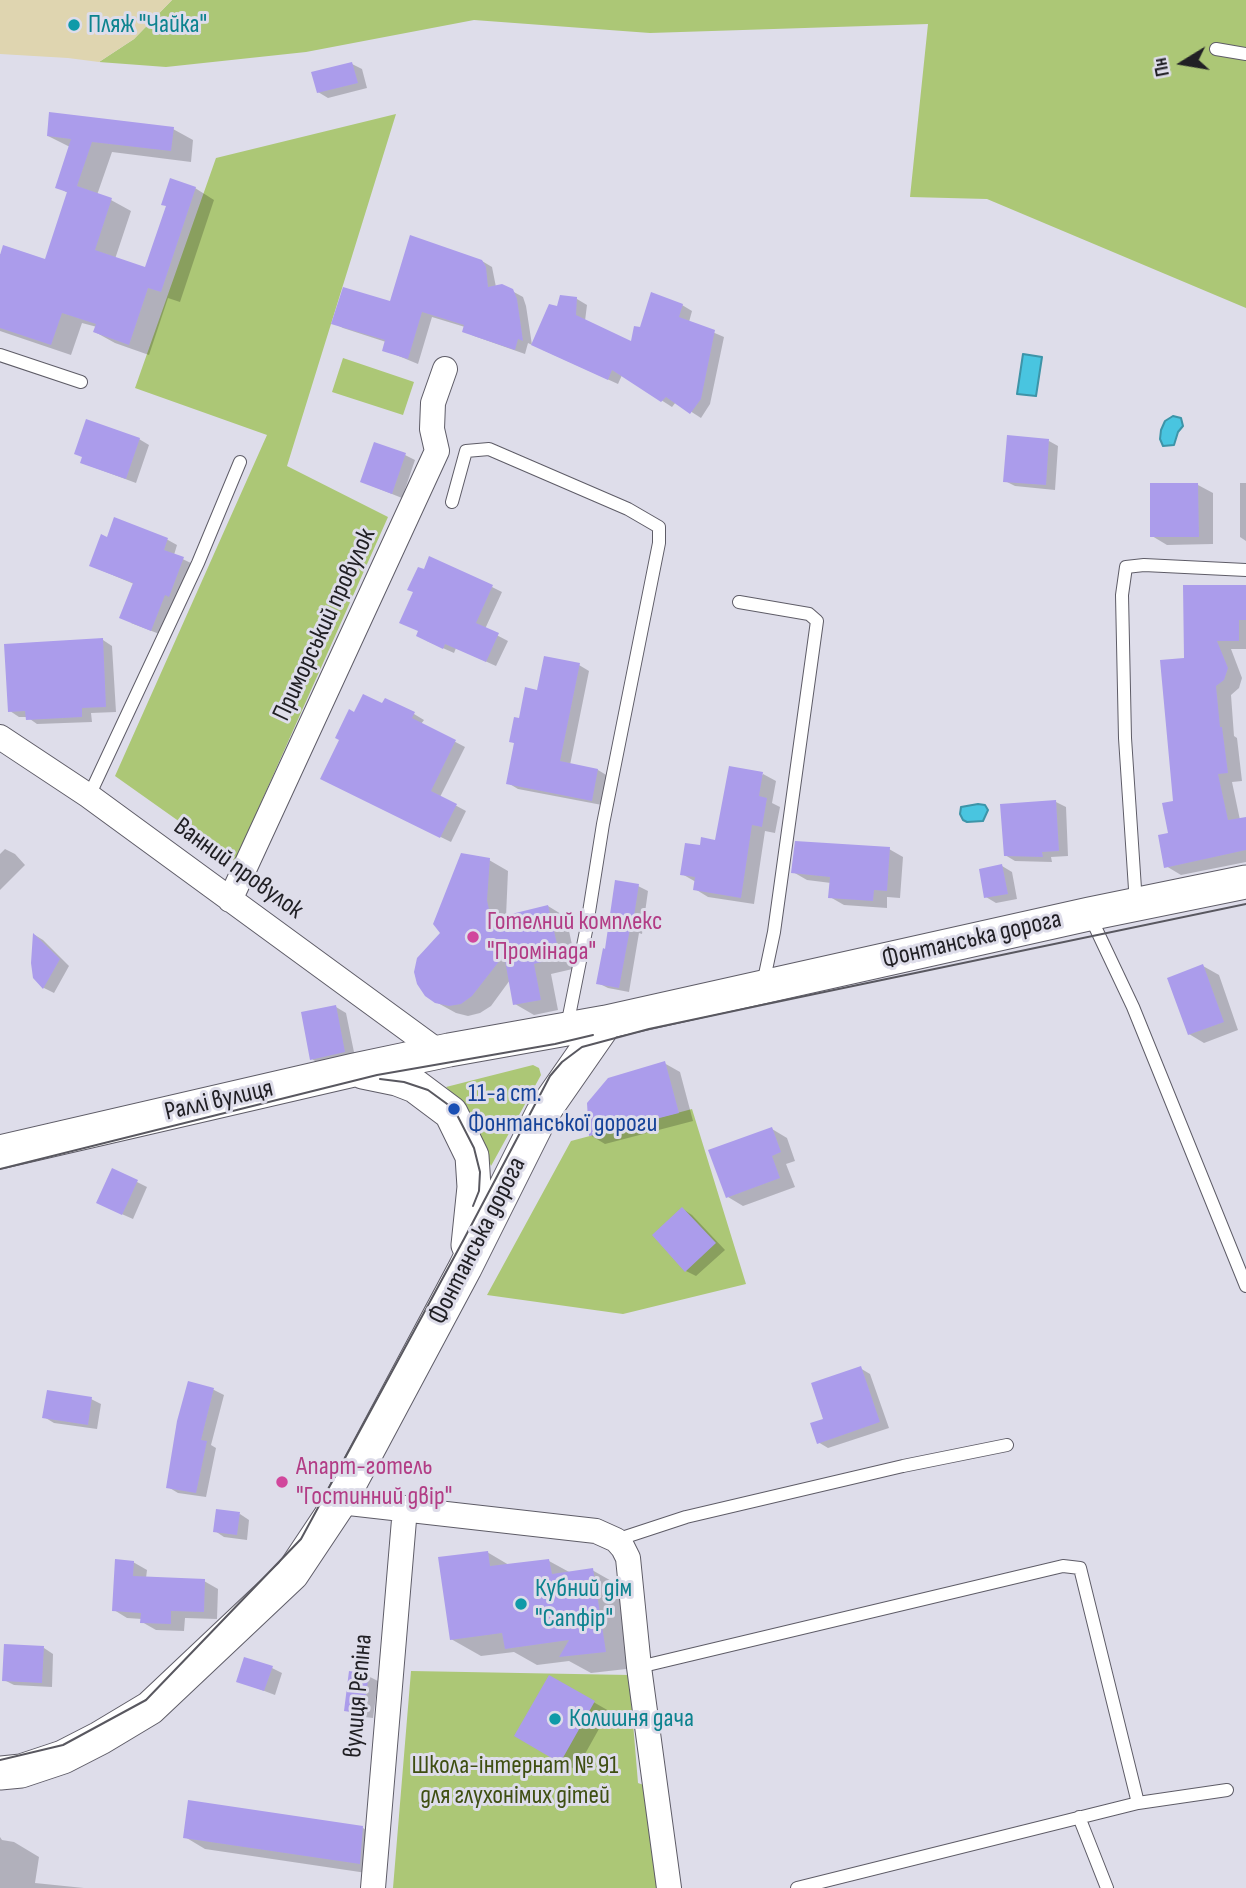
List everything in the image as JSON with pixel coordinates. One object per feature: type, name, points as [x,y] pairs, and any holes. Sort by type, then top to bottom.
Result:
[{"type":"main road","name":"Фонтанська дорога","points":[[0,1773],[21,1771],[64,1757],[150,1708],[292,1574],[340,1502],[465,1268],[542,1114],[606,1022],[1089,914],[1246,882]]},
{"type":"main road","name":"Раллі вулиця","points":[[0,1152],[354,1070],[606,1022]]},
{"type":"main road","points":[[354,1070],[397,1079],[415,1086],[451,1113],[472,1156],[474,1186],[465,1268]]},
{"type":"street","name":"Приморський провулок","points":[[230,901],[437,451],[432,429],[433,402],[445,369]]},
{"type":"street","name":"Ванний провулок","points":[[0,737],[89,796],[439,1052]]},
{"type":"street","points":[[340,1502],[596,1531],[616,1540],[628,1558],[639,1667],[669,1888]]},
{"type":"street","name":"вулиця Рєпіна","points":[[373,1888],[405,1508]]},
{"type":"lane","points":[[1216,49],[1246,54]]},
{"type":"lane","points":[[0,355],[81,382]]},
{"type":"lane","points":[[452,502],[466,451],[489,449],[628,509],[659,527],[659,543],[603,824],[586,931],[566,1030]]},
{"type":"lane","points":[[89,796],[198,563],[240,462]]},
{"type":"lane","points":[[1136,904],[1125,738],[1122,595],[1125,567],[1144,565],[1246,570]]},
{"type":"lane","points":[[739,602],[808,614],[817,621],[774,932],[762,987]]},
{"type":"lane","points":[[1089,914],[1133,1007],[1246,1286]]},
{"type":"lane","points":[[616,1540],[700,1514],[903,1465],[1007,1445]]},
{"type":"lane","points":[[639,1667],[1063,1566],[1080,1568],[1138,1803]]},
{"type":"lane","points":[[797,1888],[1138,1803],[1227,1790]]},
{"type":"lane","points":[[1079,1817],[1107,1888]]},
{"type":"green space","points":[[172,0],[1246,0],[1246,308],[987,199],[910,197],[928,24],[650,33],[474,20],[306,52],[166,67],[99,62],[134,39]]},
{"type":"green space","points":[[396,114],[287,466],[388,517],[235,861],[115,776],[267,435],[135,388],[216,158]]},
{"type":"green space","points":[[343,358],[414,382],[403,415],[332,392]]},
{"type":"green space","points":[[533,1065],[539,1068],[541,1075],[491,1166],[473,1120],[462,1103],[446,1087]]},
{"type":"green space","points":[[692,1109],[746,1284],[623,1314],[487,1295],[571,1141]]},
{"type":"green space","name":"Школа-інтернат № 91 для глухонімих дітей","points":[[411,1671],[629,1675],[638,1783],[652,1788],[660,1888],[393,1888]]},
{"type":"sand","name":"Пляж \"Чайка\"","points":[[0,0],[172,0],[134,39],[99,62],[0,54]]},
{"type":"water","points":[[1023,354],[1042,357],[1036,396],[1017,394]]},
{"type":"water","points":[[1173,416],[1181,418],[1183,426],[1174,445],[1163,446],[1160,439],[1161,430],[1165,421]]},
{"type":"water","points":[[985,805],[988,810],[983,821],[963,820],[961,807]]},
{"type":"building","points":[[352,62],[358,83],[317,93],[311,72]]},
{"type":"building","points":[[49,112],[174,127],[171,151],[92,142],[77,186],[112,198],[95,250],[145,267],[166,206],[161,205],[170,178],[196,187],[161,292],[148,288],[129,345],[93,332],[96,324],[62,313],[51,345],[0,328],[0,255],[3,245],[45,259],[67,192],[55,188],[71,139],[47,136]]},
{"type":"building","points":[[410,235],[482,260],[486,267],[488,287],[502,284],[513,289],[523,341],[518,339],[515,350],[462,332],[464,325],[422,312],[408,359],[382,351],[385,340],[331,324],[343,287],[390,301]]},
{"type":"building","points":[[651,292],[683,304],[679,317],[715,330],[701,399],[690,414],[666,397],[661,402],[612,370],[608,380],[531,345],[549,304],[557,306],[560,295],[577,297],[576,315],[631,341],[634,326],[640,327]]},
{"type":"building","points":[[86,419],[140,438],[126,479],[80,463],[82,457],[74,454]]},
{"type":"building","points":[[1007,435],[1049,439],[1046,485],[1003,482]]},
{"type":"building","points":[[374,442],[406,453],[392,494],[360,482]]},
{"type":"building","points":[[1150,483],[1198,483],[1199,537],[1150,537]]},
{"type":"building","points":[[114,517],[168,538],[164,550],[184,557],[169,597],[165,595],[151,631],[119,618],[133,583],[89,566],[101,534],[107,537]]},
{"type":"building","points":[[429,556],[493,585],[476,623],[499,633],[486,662],[445,644],[443,649],[416,636],[418,631],[399,623],[413,592],[407,590],[418,567],[424,569]]},
{"type":"building","points":[[1183,585],[1246,585],[1246,620],[1239,620],[1239,641],[1217,641],[1228,668],[1224,680],[1216,686],[1228,773],[1218,774],[1228,820],[1246,817],[1246,850],[1164,868],[1158,835],[1168,833],[1162,803],[1173,801],[1160,660],[1184,658]]},
{"type":"building","points":[[103,638],[106,707],[82,708],[82,717],[26,720],[25,711],[8,712],[4,644]]},
{"type":"building","points":[[544,656],[580,663],[560,761],[598,769],[592,801],[506,784],[514,743],[509,742],[514,717],[519,718],[525,687],[537,690]]},
{"type":"building","points":[[363,694],[382,703],[385,698],[415,712],[412,718],[456,740],[431,791],[457,804],[440,838],[320,779],[339,740],[335,738],[349,709],[354,712]]},
{"type":"building","points":[[729,766],[763,772],[759,796],[767,798],[762,827],[752,825],[741,898],[693,890],[695,877],[680,875],[685,843],[700,845],[701,837],[715,840]]},
{"type":"building","points":[[1056,800],[1059,851],[1042,852],[1043,857],[1004,856],[1000,804]]},
{"type":"building","points":[[795,841],[890,847],[887,891],[874,890],[873,901],[828,898],[830,877],[791,873]]},
{"type":"building","points":[[461,853],[490,858],[487,900],[491,919],[548,905],[560,957],[534,964],[541,1000],[513,1005],[504,955],[472,996],[461,1004],[449,1006],[435,1003],[425,996],[417,984],[414,972],[417,958],[440,933],[433,924]]},
{"type":"building","points":[[1002,864],[1008,894],[984,898],[979,869]]},
{"type":"building","points":[[615,880],[639,884],[619,988],[596,984],[603,948],[605,949]]},
{"type":"building","points":[[33,933],[60,959],[43,989],[33,978]]},
{"type":"building","points":[[1203,964],[1224,1022],[1188,1035],[1167,978]]},
{"type":"building","points":[[336,1005],[345,1052],[310,1060],[301,1012]]},
{"type":"building","points":[[665,1061],[679,1113],[589,1136],[587,1103],[608,1078]]},
{"type":"building","points":[[772,1127],[781,1152],[772,1156],[780,1178],[726,1198],[708,1150]]},
{"type":"building","points":[[112,1168],[138,1180],[122,1215],[96,1203]]},
{"type":"building","points":[[682,1207],[716,1243],[685,1272],[652,1235]]},
{"type":"building","points":[[861,1366],[880,1422],[817,1444],[810,1423],[823,1419],[811,1383]]},
{"type":"building","points":[[188,1381],[214,1388],[201,1440],[207,1441],[196,1493],[166,1488],[177,1421]]},
{"type":"building","points":[[47,1390],[92,1397],[88,1425],[42,1418]]},
{"type":"building","points":[[216,1509],[240,1512],[237,1535],[213,1532]]},
{"type":"building","name":"Кубний дім \"Сапфір\"","points":[[488,1551],[490,1566],[549,1559],[552,1574],[593,1568],[606,1652],[559,1657],[569,1640],[505,1649],[502,1633],[450,1640],[438,1557]]},
{"type":"building","points":[[115,1559],[134,1561],[133,1576],[205,1579],[204,1612],[171,1611],[171,1624],[140,1623],[141,1613],[112,1611]]},
{"type":"building","points":[[4,1644],[44,1646],[42,1683],[2,1681]]},
{"type":"building","points":[[244,1657],[273,1666],[264,1691],[236,1682]]},
{"type":"building","points":[[349,1671],[369,1674],[363,1714],[344,1711]]},
{"type":"building","name":"Колишня дача","points":[[549,1675],[595,1701],[560,1763],[514,1736]]},
{"type":"building","points":[[188,1800],[363,1826],[360,1864],[183,1838]]},
{"type":"tram line","points":[[0,1760],[63,1745],[146,1700],[301,1539],[550,1076],[562,1062],[582,1047],[649,1029],[1246,904]]},
{"type":"tram line","points":[[0,1169],[377,1075],[593,1035]]},
{"type":"tram line","points":[[380,1079],[404,1082],[428,1090],[454,1109],[474,1148],[480,1172],[479,1191],[473,1206]]},
{"type":"place","name":"Пляж \"Чайка\"","points":[[74,25]]},
{"type":"place","name":"Готелний комплекс \"Промінада\"","points":[[473,937]]},
{"type":"place","name":"11-а ст. Фонтанської дороги","points":[[454,1109]]},
{"type":"place","name":"Апарт-готель \"Гостинний двір\"","points":[[282,1482]]},
{"type":"place","name":"Кубний дім \"Сапфір\"","points":[[521,1604]]},
{"type":"place","name":"Колишня дача","points":[[555,1719]]}]
